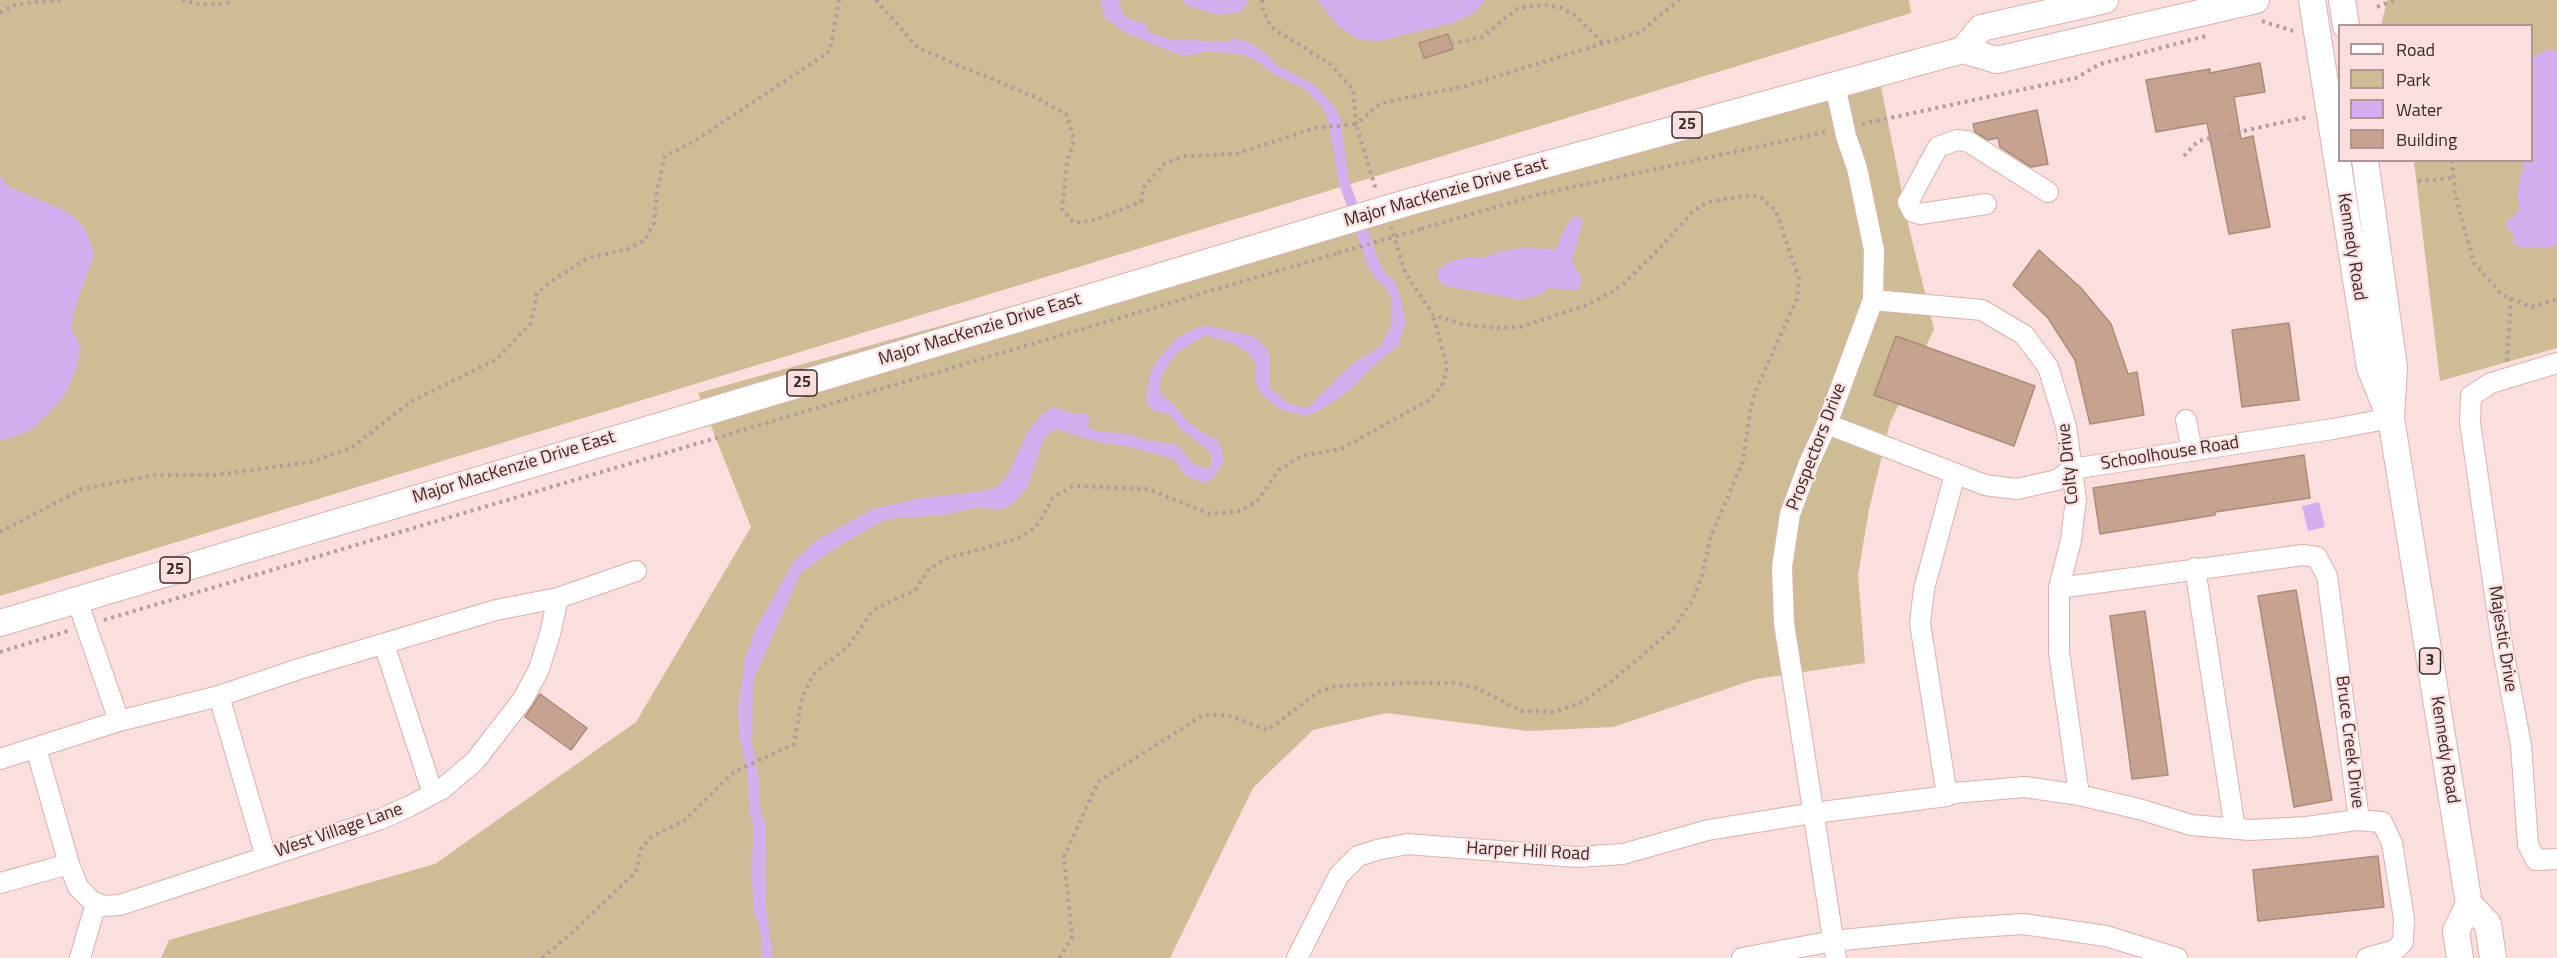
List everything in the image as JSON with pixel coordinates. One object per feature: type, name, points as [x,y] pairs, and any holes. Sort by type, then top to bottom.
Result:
[{"type":"main road","points":[[2105,0],[1981,28],[1963,50],[1997,60],[2256,0]]},
{"type":"main road","name":"Kennedy Road","points":[[2312,0],[2370,368],[2391,418]]},
{"type":"main road","points":[[2342,0],[2346,24]]},
{"type":"main road","name":"Major MacKenzie Drive East","points":[[0,622],[1413,201],[1963,50]]},
{"type":"main road","name":"Kennedy Road","points":[[2365,162],[2394,366],[2391,418],[2469,904]]},
{"type":"main road","points":[[2460,958],[2456,931],[2469,904],[2488,924],[2493,958]]},
{"type":"street","name":"Prospectors Drive","points":[[1835,85],[1846,136],[1857,168],[1874,250],[1873,300],[1827,424],[1809,463],[1790,514],[1782,567],[1784,623],[1835,950]]},
{"type":"street","points":[[1986,204],[1920,214],[1913,212],[1908,201],[1938,147],[1957,140],[1967,141],[2048,192]]},
{"type":"street","name":"Colty Drive","points":[[1873,300],[1982,310],[2024,335],[2048,367],[2067,426],[2076,499],[2071,540],[2059,588],[2059,652],[2079,795]]},
{"type":"street","points":[[2507,378],[2557,363]]},
{"type":"street","name":"Majestic Drive","points":[[2507,378],[2492,382],[2471,396],[2470,422],[2500,632],[2521,745],[2528,845],[2536,860],[2557,859]]},
{"type":"street","name":"Schoolhouse Road","points":[[1827,424],[1985,485],[2017,489],[2057,480],[2072,469],[2391,418]]},
{"type":"street","points":[[2186,420],[2192,451]]},
{"type":"street","points":[[1947,796],[1920,623],[1931,561],[1955,474]]},
{"type":"street","name":"Bruce Creek Drive","points":[[1814,813],[1947,796],[1953,793],[2025,787],[2079,795],[2139,809],[2191,825],[2235,830],[2307,826],[2359,820],[2327,576],[2317,557],[2303,555],[2059,588]]},
{"type":"street","points":[[2195,568],[2235,830]]},
{"type":"street","points":[[0,759],[119,721],[219,696],[298,669],[496,610],[558,598],[636,571]]},
{"type":"street","name":"West Village Lane","points":[[96,903],[103,906],[120,905],[381,819],[433,794],[475,761],[523,699],[539,669],[558,598]]},
{"type":"street","points":[[77,600],[119,721]]},
{"type":"street","points":[[384,644],[433,794]]},
{"type":"street","points":[[219,696],[266,857]]},
{"type":"street","points":[[36,748],[69,864],[78,887],[96,903],[80,958]]},
{"type":"street","name":"Harper Hill Road","points":[[1298,958],[1339,875],[1358,856],[1377,850],[1407,844],[1577,857],[1623,854],[1708,830],[1814,813]]},
{"type":"street","points":[[2359,820],[2382,822],[2392,843],[2404,919],[2403,942],[2395,950],[2367,958]]},
{"type":"street","points":[[0,883],[69,864]]},
{"type":"street","points":[[1742,958],[1835,950],[1963,928],[2023,924],[2106,936],[2176,958]]},
{"type":"path","points":[[0,13],[16,4],[62,0]]},
{"type":"path","points":[[182,0],[202,5],[227,3],[232,0]]},
{"type":"path","points":[[0,532],[82,489],[155,475],[216,475],[310,462],[353,447],[410,402],[497,359],[531,323],[537,293],[553,280],[588,258],[628,249],[645,240],[654,223],[657,190],[665,156],[693,142],[830,51],[839,0]]},
{"type":"path","points":[[876,0],[918,48],[1037,98],[1067,115],[1074,141],[1066,162],[1062,209],[1074,223],[1095,220],[1141,202],[1143,188],[1165,163],[1186,156],[1236,154],[1315,129],[1356,124],[1381,103],[1466,86],[1640,32],[1679,0]]},
{"type":"path","points":[[1262,0],[1263,10],[1271,27],[1330,64],[1353,89],[1356,124],[1369,174],[1377,194]]},
{"type":"path","points":[[2377,7],[2394,0]]},
{"type":"path","points":[[1451,44],[1482,37],[1508,14],[1530,5],[1558,7],[1566,11],[1604,44]]},
{"type":"path","points":[[2184,156],[2198,141],[2307,117]]},
{"type":"path","points":[[2452,162],[2455,193],[2474,263],[2502,295],[2532,307],[2557,299]]},
{"type":"path","points":[[2418,181],[2454,178]]},
{"type":"path","points":[[1059,958],[1072,937],[1064,857],[1098,782],[1203,715],[1227,715],[1268,730],[1318,692],[1336,686],[1403,683],[1456,683],[1479,689],[1521,711],[1554,712],[1583,702],[1614,680],[1673,629],[1693,600],[1711,536],[1743,461],[1750,406],[1797,299],[1799,279],[1776,211],[1761,197],[1750,195],[1708,202],[1693,211],[1660,248],[1620,286],[1590,304],[1520,327],[1494,328],[1463,324],[1433,315]]},
{"type":"path","points":[[542,958],[567,938],[636,872],[641,849],[651,837],[684,821],[734,772],[794,744],[802,697],[814,674],[849,645],[873,610],[915,590],[929,569],[945,559],[1017,539],[1036,527],[1053,498],[1073,486],[1148,489],[1210,514],[1241,512],[1257,501],[1279,470],[1301,456],[1341,449],[1374,433],[1431,399],[1443,383],[1447,366],[1433,315],[1405,272],[1390,225]]},
{"type":"path","points":[[0,652],[1421,229]]},
{"type":"path","points":[[2507,378],[2511,298]]},
{"type":"green space","points":[[0,0],[1909,0],[1911,13],[0,596]]},
{"type":"green space","points":[[2387,0],[2557,0],[2557,348],[2440,381],[2414,162],[2533,162],[2533,24],[2381,24]]},
{"type":"green space","points":[[1877,67],[1909,228],[1934,329],[1890,423],[1869,509],[1858,575],[1865,663],[1756,679],[1613,727],[1528,731],[1386,713],[1313,730],[1253,788],[1170,958],[161,958],[169,940],[435,864],[636,722],[751,527],[698,393]]},
{"type":"water","points":[[1100,0],[1120,0],[1119,5],[1125,17],[1145,24],[1150,33],[1170,39],[1227,42],[1233,38],[1248,42],[1268,55],[1275,64],[1316,86],[1335,108],[1340,117],[1349,181],[1382,269],[1395,283],[1400,295],[1406,322],[1398,346],[1373,366],[1351,389],[1321,410],[1305,416],[1280,409],[1261,394],[1255,381],[1255,363],[1247,352],[1232,343],[1206,335],[1175,354],[1162,375],[1160,387],[1161,395],[1173,403],[1185,419],[1198,430],[1216,439],[1221,448],[1224,462],[1211,480],[1204,483],[1186,476],[1174,459],[1126,446],[1098,442],[1056,429],[1044,438],[1027,488],[1011,505],[1001,509],[974,508],[946,515],[882,521],[831,551],[800,574],[753,681],[752,744],[759,783],[760,807],[766,829],[765,900],[773,958],[762,958],[761,934],[754,911],[751,868],[754,829],[749,810],[748,776],[740,738],[738,708],[745,659],[755,630],[794,561],[817,540],[873,509],[921,498],[983,491],[998,486],[1007,476],[1028,431],[1042,414],[1053,407],[1071,413],[1087,413],[1088,427],[1097,431],[1132,435],[1150,441],[1178,445],[1193,464],[1207,469],[1211,466],[1211,453],[1180,428],[1170,415],[1152,410],[1146,401],[1149,378],[1155,363],[1175,340],[1205,325],[1255,337],[1267,349],[1270,356],[1269,385],[1289,404],[1307,408],[1351,365],[1381,346],[1391,325],[1392,300],[1368,266],[1339,184],[1328,120],[1323,108],[1305,89],[1272,73],[1260,63],[1244,55],[1210,51],[1180,55],[1126,33],[1105,18]]},
{"type":"water","points":[[1182,0],[1249,0],[1241,12],[1218,15],[1188,6]]},
{"type":"water","points":[[1317,0],[1485,0],[1474,13],[1453,23],[1379,41],[1359,40],[1338,26]]},
{"type":"water","points":[[2548,49],[2557,52],[2557,244],[2549,248],[2522,248],[2512,243],[2515,235],[2507,228],[2506,219],[2511,219],[2519,210],[2517,193],[2524,162],[2533,162],[2533,57]]},
{"type":"water","points":[[0,176],[8,186],[63,210],[76,219],[86,230],[94,254],[73,314],[72,330],[81,347],[76,369],[64,396],[34,428],[0,441]]},
{"type":"water","points":[[1578,216],[1583,220],[1572,261],[1582,280],[1578,290],[1549,288],[1540,295],[1520,300],[1446,286],[1439,281],[1437,271],[1448,262],[1465,258],[1484,258],[1502,251],[1520,248],[1557,249],[1562,233],[1572,218]]},
{"type":"water","points":[[2319,502],[2325,527],[2308,531],[2302,506]]},
{"type":"building","points":[[1448,34],[1453,49],[1424,58],[1419,43]]},
{"type":"building","points":[[2260,63],[2265,92],[2234,97],[2241,139],[2253,136],[2270,227],[2229,234],[2207,123],[2156,132],[2146,80],[2210,69],[2210,73]]},
{"type":"building","points":[[2037,110],[2048,164],[2031,167],[2000,147],[1998,138],[1988,140],[1975,132],[1973,124]]},
{"type":"building","points":[[2039,250],[2081,288],[2111,324],[2128,374],[2137,372],[2144,415],[2090,424],[2075,360],[2048,318],[2013,285]]},
{"type":"building","points":[[2289,323],[2299,400],[2242,407],[2232,330]]},
{"type":"building","points":[[1896,336],[2035,386],[2014,446],[1874,395]]},
{"type":"building","points":[[2304,455],[2310,498],[2215,512],[2215,515],[2100,534],[2093,488]]},
{"type":"building","points":[[2296,590],[2332,800],[2294,807],[2258,596]]},
{"type":"building","points":[[2145,611],[2168,775],[2132,779],[2110,616]]},
{"type":"building","points":[[540,694],[587,728],[571,750],[525,717]]},
{"type":"building","points":[[2378,856],[2384,907],[2258,921],[2253,870]]}]
